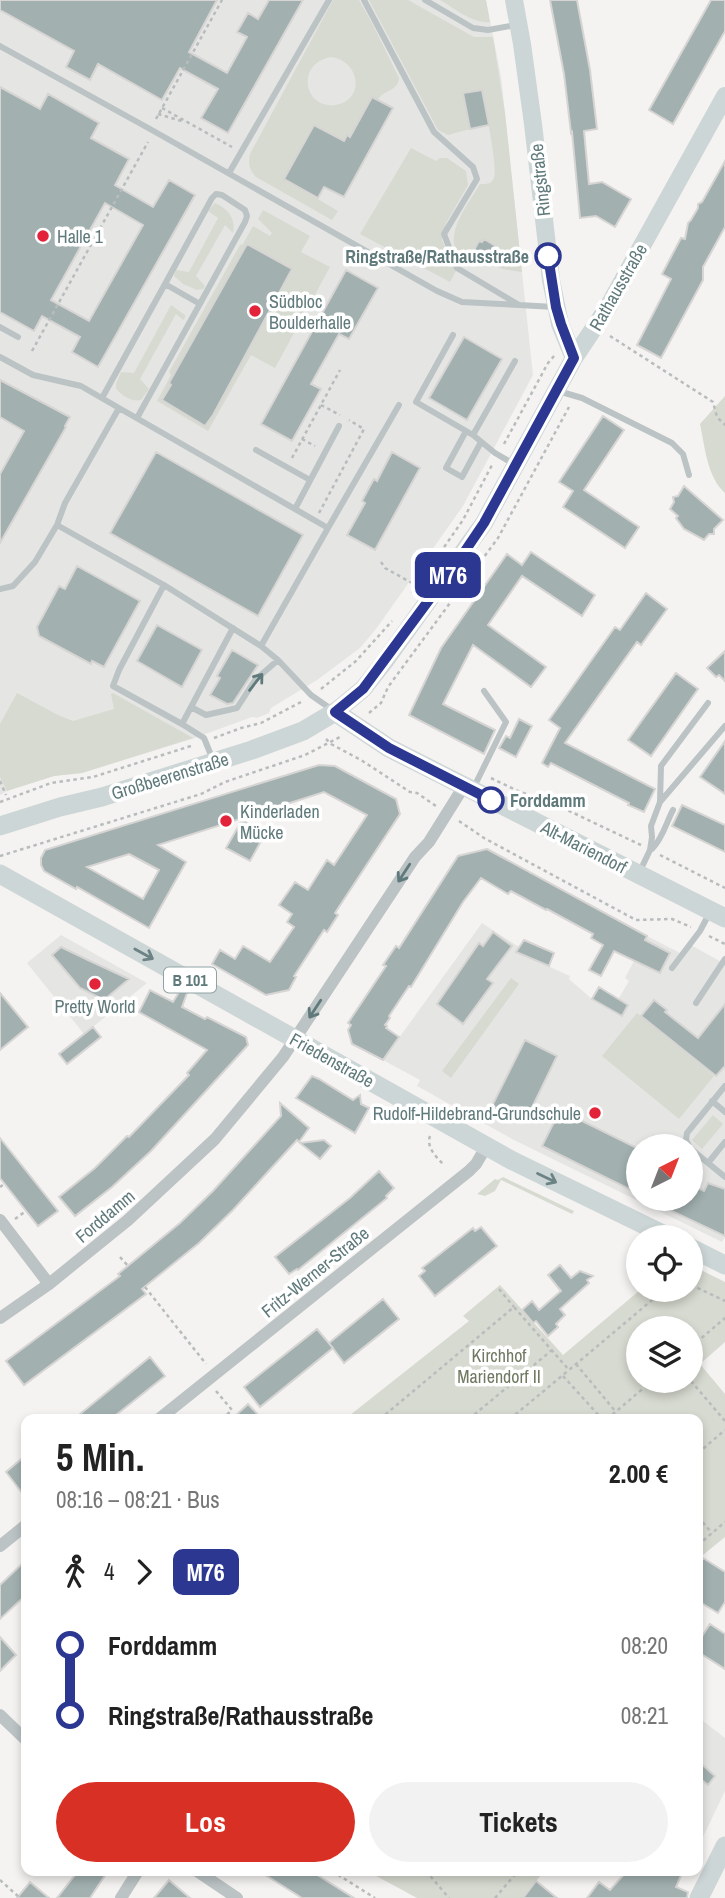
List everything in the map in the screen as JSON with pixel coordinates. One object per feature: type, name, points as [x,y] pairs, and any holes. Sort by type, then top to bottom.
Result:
[{"type":"main road","name":"Ringstraße","points":[[514,0],[534,124],[551,280],[561,324],[574,358]]},
{"type":"main road","name":"Rathausstraße","points":[[335,712],[363,689],[386,661],[484,523],[574,358],[608,307],[725,96]]},
{"type":"main road","name":"Großbeerenstraße","points":[[0,826],[103,797],[294,735],[335,712]]},
{"type":"main road","name":"Alt-Mariendorf","points":[[335,712],[389,748],[473,783],[638,874],[718,914]]},
{"type":"main road","name":"Friedenstraße","points":[[2,865],[295,1039],[486,1147],[645,1225]]},
{"type":"main road","points":[[703,1254],[725,1265]]},
{"type":"main road","points":[[699,1898],[725,1846]]},
{"type":"street","name":"Forddamm","points":[[0,1318],[49,1284],[128,1220],[215,1139],[295,1039],[415,857],[473,783]]},
{"type":"street","name":"Fritz-Werner-Straße","points":[[165,1414],[469,1171],[486,1147]]},
{"type":"street","points":[[0,1220],[49,1284]]},
{"type":"street","points":[[0,1546],[21,1529]]},
{"type":"street","points":[[0,1715],[21,1735]]},
{"type":"street","points":[[121,1898],[135,1876]]},
{"type":"street","points":[[204,1876],[237,1898]]},
{"type":"lane","points":[[229,173],[329,0]]},
{"type":"lane","points":[[365,0],[434,132],[473,167],[477,179],[444,234],[457,268],[519,305]]},
{"type":"lane","points":[[425,0],[473,28],[488,30],[519,24]]},
{"type":"lane","points":[[0,46],[437,291],[462,302],[556,307]]},
{"type":"lane","points":[[102,398],[212,198],[216,194],[222,195],[239,204],[245,210],[245,222],[137,418]]},
{"type":"lane","points":[[165,284],[200,304]]},
{"type":"lane","points":[[0,327],[18,337]]},
{"type":"lane","points":[[453,335],[416,402],[516,465]]},
{"type":"lane","points":[[0,357],[33,375],[81,386],[328,528]]},
{"type":"lane","points":[[481,442],[462,477],[446,468],[515,361]]},
{"type":"lane","points":[[556,391],[582,398],[672,443],[683,454],[689,475]]},
{"type":"lane","points":[[261,646],[399,405]]},
{"type":"lane","points":[[0,589],[13,586],[35,562],[119,408]]},
{"type":"lane","points":[[295,509],[339,426]]},
{"type":"lane","points":[[256,450],[310,480]]},
{"type":"lane","points":[[57,526],[164,585],[261,646],[311,695],[335,712]]},
{"type":"lane","points":[[164,585],[113,686],[198,732],[206,741],[213,762]]},
{"type":"lane","points":[[182,724],[233,628]]},
{"type":"lane","points":[[191,707],[206,715],[237,708],[254,680],[278,660]]},
{"type":"lane","points":[[473,783],[506,722],[484,691]]},
{"type":"lane","points":[[660,802],[660,766],[708,702]]},
{"type":"lane","points":[[638,874],[650,850],[651,826],[660,802],[725,726]]},
{"type":"lane","points":[[650,850],[660,841],[673,810]]},
{"type":"lane","points":[[672,968],[700,931],[718,914]]},
{"type":"lane","points":[[696,1003],[725,959]]},
{"type":"lane","points":[[687,1134],[725,1086]]},
{"type":"lane","points":[[712,1101],[725,1112]]},
{"type":"lane","points":[[708,1163],[725,1142]]},
{"type":"lane","points":[[704,1160],[725,1177]]},
{"type":"path","points":[[32,351],[222,0]]},
{"type":"path","points":[[162,108],[241,152]]},
{"type":"path","points":[[158,114],[191,124]]},
{"type":"path","points":[[610,336],[713,402],[717,417],[725,425]]},
{"type":"path","points":[[410,595],[463,520],[548,363]]},
{"type":"path","points":[[287,467],[340,370]]},
{"type":"path","points":[[315,521],[364,429],[321,405]]},
{"type":"path","points":[[302,439],[325,452]]},
{"type":"path","points":[[381,562],[385,568],[412,583]]},
{"type":"path","points":[[340,675],[371,646],[398,612]]},
{"type":"path","points":[[0,802],[51,783],[93,776],[206,741],[261,723],[279,714]]},
{"type":"path","points":[[2,865],[305,755]]},
{"type":"path","points":[[360,760],[436,806]]},
{"type":"path","points":[[0,781],[6,795]]},
{"type":"path","points":[[473,783],[517,791],[561,807],[725,888]]},
{"type":"path","points":[[459,821],[484,838],[636,920],[672,919],[725,944]]},
{"type":"path","points":[[432,1133],[428,1138],[429,1143],[443,1165]]},
{"type":"path","points":[[0,1187],[4,1184]]},
{"type":"path","points":[[15,1219],[26,1210]]},
{"type":"path","points":[[120,1257],[129,1267]]},
{"type":"path","points":[[145,1287],[232,1410],[228,1414]]},
{"type":"path","points":[[499,1289],[569,1370]]},
{"type":"path","points":[[703,1291],[725,1301]]},
{"type":"path","points":[[516,1414],[650,1302]]},
{"type":"path","points":[[386,1414],[514,1307]]},
{"type":"path","points":[[703,1337],[725,1318]]},
{"type":"path","points":[[475,1414],[552,1350]]},
{"type":"path","points":[[576,1364],[616,1412],[638,1393]]},
{"type":"path","points":[[563,1376],[597,1414]]},
{"type":"path","points":[[701,1393],[725,1421]]},
{"type":"path","points":[[703,1449],[725,1430]]},
{"type":"path","points":[[703,1541],[725,1522]]},
{"type":"path","points":[[703,1523],[712,1533]]},
{"type":"path","points":[[340,1876],[375,1898]]},
{"type":"path","points":[[432,1876],[449,1898]]},
{"type":"path","points":[[495,1898],[513,1876]]},
{"type":"path","points":[[0,1880],[20,1898]]},
{"type":"shaded area","points":[[0,0],[486,0],[501,77],[533,375],[463,506],[360,648],[317,680],[271,708],[269,713],[257,718],[252,717],[192,739],[82,773],[54,776],[0,795]]},
{"type":"shaded area","name":"Rudolf-Hildebrand-Grundschule","points":[[482,923],[519,947],[516,952],[570,976],[569,979],[592,999],[612,1010],[629,981],[625,978],[647,936],[680,953],[689,944],[725,964],[725,1237],[722,1242],[703,1233],[703,1225],[687,1225],[659,1211],[704,1211],[704,1134],[626,1134],[626,1195],[514,1140],[417,1086],[420,1080],[383,1060]]},
{"type":"shaded area","name":"Pretty World","points":[[61,935],[147,983],[84,1034],[27,963]]},
{"type":"shaded area","points":[[703,1721],[725,1738],[725,1791],[703,1837]]},
{"type":"green space","points":[[333,0],[359,0],[399,78],[398,83],[378,100],[372,97],[350,137],[347,135],[344,141],[313,125],[284,179],[338,211],[332,220],[256,177],[250,166],[250,154]],"holes":[[[331,57],[341,60],[353,73],[355,89],[345,102],[324,104],[310,93],[308,76],[320,61]]]},
{"type":"green space","points":[[369,0],[408,0],[474,37],[493,37],[505,113],[522,272],[494,265],[499,248],[484,239],[479,241],[467,262],[458,254],[454,245],[457,224],[468,203],[480,184],[490,183],[494,178],[493,150],[482,90],[463,93],[470,129],[448,135],[438,130]]},
{"type":"green space","points":[[440,0],[486,0],[490,22],[470,18]]},
{"type":"green space","points":[[411,148],[436,161],[447,158],[466,171],[468,185],[446,223],[442,240],[456,271],[450,282],[360,234]]},
{"type":"green space","points":[[215,203],[230,215],[233,233],[225,225],[196,276],[205,286],[197,290],[183,284],[174,276],[176,270],[189,272],[218,218],[208,211]]},
{"type":"green space","name":"Südbloc Boulderhalle","points":[[263,210],[310,236],[301,252],[330,267],[275,368],[251,355],[208,431],[157,401],[171,375],[169,372],[253,226],[270,236],[272,233],[258,219]]},
{"type":"green space","points":[[171,305],[185,315],[185,318],[183,320],[176,314],[140,379],[149,389],[141,400],[127,398],[116,388],[121,372],[134,373]]},
{"type":"green space","points":[[725,396],[725,493],[710,470],[700,424]]},
{"type":"green space","points":[[17,693],[73,721],[114,709],[113,693],[193,738],[82,773],[54,776],[7,791],[0,777],[0,724]]},
{"type":"green space","points":[[511,978],[519,984],[451,1078],[442,1071]]},
{"type":"green space","points":[[637,1013],[714,1076],[679,1119],[602,1056]]},
{"type":"green space","points":[[713,1115],[723,1124],[704,1147],[704,1134],[697,1134]]},
{"type":"green space","points":[[503,1177],[574,1211],[572,1214],[501,1180],[495,1191],[485,1196],[477,1194],[495,1179]]},
{"type":"green space","name":"Kirchhof Mariendorf II","points":[[703,1271],[725,1282],[725,1342],[703,1361],[703,1316],[626,1316],[626,1393],[703,1393],[703,1368],[725,1394],[725,1537],[703,1555],[703,1414],[351,1414],[469,1321],[463,1316],[500,1285],[563,1355],[626,1302],[703,1302]]},
{"type":"green space","points":[[376,1876],[540,1876],[523,1898],[417,1898]]},
{"type":"building","points":[[0,0],[217,0],[189,52],[227,73],[247,37],[237,32],[248,13],[258,19],[269,0],[303,0],[228,133],[201,118],[218,89],[180,68],[162,100],[98,64],[90,80],[66,67],[74,51],[0,10]]},
{"type":"building","points":[[550,0],[577,0],[590,70],[597,129],[584,131],[589,184],[602,182],[631,199],[615,227],[596,216],[580,218],[572,132]]},
{"type":"building","points":[[711,0],[725,0],[725,31],[673,124],[649,110]]},
{"type":"building","name":"Halle 1","points":[[0,87],[40,109],[48,94],[99,123],[91,138],[129,159],[115,185],[153,207],[169,180],[195,195],[98,367],[72,352],[80,337],[42,316],[34,331],[0,312]],"holes":[[[105,203],[143,225],[89,321],[51,300]]]},
{"type":"building","points":[[482,90],[489,125],[470,129],[463,93]]},
{"type":"building","points":[[372,97],[393,108],[344,197],[324,187],[318,198],[284,179],[314,125],[344,141],[347,135],[350,137]]},
{"type":"building","points":[[725,161],[725,227],[703,267],[703,280],[661,358],[637,345],[671,279],[662,274],[681,238],[685,239],[688,223]]},
{"type":"building","points":[[484,239],[499,248],[500,252],[494,262],[489,259],[488,262],[473,252],[479,241]]},
{"type":"building","points":[[247,244],[292,269],[205,426],[162,400]]},
{"type":"building","points":[[346,270],[378,288],[349,339],[339,334],[311,384],[321,389],[292,441],[261,424]]},
{"type":"building","points":[[464,337],[502,359],[467,420],[429,398]]},
{"type":"building","points":[[0,380],[70,417],[0,543],[0,474],[24,431],[0,417]]},
{"type":"building","points":[[603,416],[624,430],[584,490],[639,527],[625,548],[563,507],[573,491],[559,482]]},
{"type":"building","points":[[156,452],[303,535],[258,616],[110,533]]},
{"type":"building","points":[[392,452],[420,468],[375,550],[347,535],[365,503],[362,501],[370,486],[374,479],[377,481]]},
{"type":"building","points":[[684,486],[723,520],[714,529],[714,534],[709,534],[704,540],[684,529],[676,518],[678,516],[670,509],[674,502],[673,497],[678,496]]},
{"type":"building","points":[[531,552],[595,595],[582,616],[522,576],[488,625],[546,667],[531,687],[473,645],[443,704],[495,730],[484,754],[409,715],[441,648],[507,554],[522,565]]},
{"type":"building","points":[[77,566],[140,601],[104,667],[92,661],[91,664],[39,636],[37,627],[59,586],[65,589]]},
{"type":"building","points":[[646,593],[667,609],[641,645],[637,642],[565,743],[655,789],[644,812],[551,763],[548,767],[542,763],[560,728],[549,720],[615,627],[620,630]]},
{"type":"building","points":[[157,625],[202,650],[182,687],[137,661]]},
{"type":"building","points":[[232,650],[258,665],[233,703],[227,704],[210,695]]},
{"type":"building","points":[[725,651],[725,681],[707,668]]},
{"type":"building","points":[[676,673],[698,689],[651,756],[628,740]]},
{"type":"building","points":[[519,719],[532,726],[516,757],[499,748],[506,736],[510,738]]},
{"type":"building","points":[[725,741],[725,794],[700,777]]},
{"type":"building","points":[[319,765],[335,766],[396,799],[400,814],[335,913],[338,915],[327,932],[324,930],[294,976],[296,977],[289,990],[266,995],[212,964],[220,950],[235,959],[243,946],[270,962],[294,927],[287,922],[292,914],[279,905],[295,882],[308,890],[327,860],[334,865],[367,815],[324,792],[158,845],[186,862],[149,928],[44,871],[41,858],[45,850]],"holes":[[[129,854],[159,870],[143,899],[87,867]]]},
{"type":"building","points":[[682,805],[725,825],[725,852],[672,826]]},
{"type":"building","points":[[242,820],[265,834],[250,861],[226,848]]},
{"type":"building","points":[[487,849],[647,936],[645,940],[670,953],[660,973],[614,951],[601,976],[589,970],[603,945],[591,938],[593,934],[511,891],[508,894],[481,878],[463,902],[411,987],[409,986],[389,1016],[386,1028],[399,1037],[383,1060],[352,1044],[348,1030],[351,1025],[348,1023],[386,966],[383,965],[396,946],[399,948],[458,856]]},
{"type":"building","points":[[493,932],[512,946],[487,979],[493,983],[463,1024],[437,1004],[479,943],[483,946]]},
{"type":"building","points":[[524,940],[554,953],[549,966],[516,952]]},
{"type":"building","points":[[61,947],[129,979],[104,1000],[80,988],[52,955]]},
{"type":"building","points":[[599,987],[628,1005],[622,1016],[592,999]]},
{"type":"building","points":[[181,989],[187,993],[182,1007],[246,1037],[248,1045],[151,1151],[75,1216],[59,1197],[129,1137],[189,1075],[187,1073],[207,1050],[139,1012],[150,990],[173,1002]]},
{"type":"building","points":[[0,993],[28,1027],[0,1050]]},
{"type":"building","points":[[654,1000],[698,1038],[725,1004],[725,1066],[716,1076],[641,1016]]},
{"type":"building","points":[[93,1027],[101,1037],[67,1064],[59,1054]]},
{"type":"building","points":[[525,1040],[557,1056],[525,1122],[492,1106]]},
{"type":"building","points":[[312,1076],[353,1100],[360,1095],[361,1104],[369,1108],[355,1133],[296,1098]]},
{"type":"building","points":[[280,1103],[309,1128],[299,1142],[297,1140],[199,1243],[142,1289],[146,1294],[24,1385],[6,1361],[120,1276],[118,1274],[180,1223],[281,1116]]},
{"type":"building","points":[[560,1110],[626,1143],[626,1188],[542,1146]]},
{"type":"building","points":[[0,1138],[58,1211],[38,1226],[0,1178]]},
{"type":"building","points":[[324,1140],[331,1146],[320,1159],[300,1143]]},
{"type":"building","points":[[379,1171],[394,1188],[387,1198],[298,1270],[289,1274],[275,1257],[350,1198]]},
{"type":"building","points":[[708,1183],[725,1189],[725,1236],[672,1211],[704,1211],[704,1191]]},
{"type":"building","points":[[481,1227],[497,1246],[435,1296],[419,1276],[425,1271],[422,1268],[473,1228],[475,1231]]},
{"type":"building","points":[[560,1265],[571,1278],[580,1271],[593,1276],[587,1280],[589,1283],[560,1309],[565,1315],[556,1324],[558,1327],[548,1336],[536,1321],[533,1323],[522,1310],[532,1301],[539,1310],[561,1291],[548,1275]]},
{"type":"building","points":[[383,1299],[399,1319],[344,1363],[329,1343]]},
{"type":"building","points":[[317,1329],[333,1348],[260,1407],[244,1387]]},
{"type":"building","points":[[150,1357],[165,1376],[117,1414],[80,1414]]},
{"type":"building","points":[[248,1404],[257,1414],[237,1414]]},
{"type":"building","points":[[21,1459],[21,1492],[6,1472]]},
{"type":"building","points":[[703,1558],[725,1572],[725,1602],[718,1613],[703,1604]]},
{"type":"building","points":[[21,1565],[21,1600],[0,1619],[0,1585]]},
{"type":"building","points":[[710,1624],[725,1634],[725,1669],[703,1655],[703,1634]]},
{"type":"building","points":[[0,1637],[16,1655],[0,1671]]},
{"type":"building","points":[[703,1765],[715,1776],[708,1785],[703,1781]]},
{"type":"building","points":[[74,1876],[105,1876],[90,1898],[57,1898]]},
{"type":"building","points":[[267,1876],[319,1876],[354,1898],[302,1898]]},
{"type":"building","points":[[623,1876],[681,1876],[676,1887],[688,1892],[687,1898],[587,1898],[599,1882],[610,1890]]},
{"type":"building","points":[[169,1880],[190,1898],[154,1898]]},
{"type":"building","points":[[536,1881],[557,1898],[523,1898]]},
{"type":"building","points":[[30,1882],[49,1898],[17,1898]]},
{"type":"bus line","name":"M76","points":[[491,800],[389,748],[335,712],[363,689],[386,661],[484,523],[574,358],[556,307],[548,256]]},
{"type":"place","name":"Halle 1","points":[[43,236]]},
{"type":"place","name":"Ringstraße/Rathausstraße","points":[[548,256]]},
{"type":"place","name":"Südbloc Boulderhalle","points":[[255,311]]},
{"type":"place","name":"Forddamm","points":[[491,800]]},
{"type":"place","name":"Kinderladen Mücke","points":[[226,821]]},
{"type":"place","name":"Pretty World","points":[[95,984]]},
{"type":"place","name":"Rudolf-Hildebrand-Grundschule","points":[[595,1113]]}]
